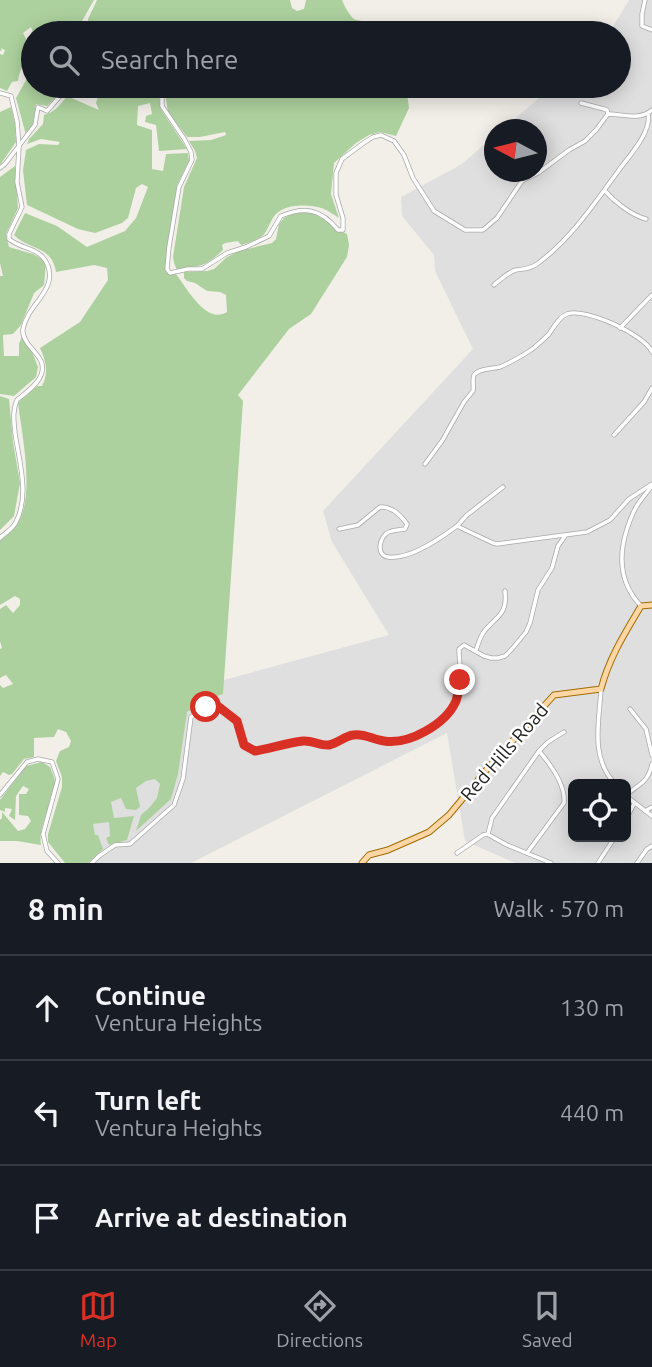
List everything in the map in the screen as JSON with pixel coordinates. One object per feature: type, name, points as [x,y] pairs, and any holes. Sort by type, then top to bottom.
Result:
[{"type":"main road","points":[[601,689],[610,660],[641,606],[652,605]]},
{"type":"main road","name":"Red Hills Road","points":[[362,863],[369,855],[388,850],[429,832],[449,815],[554,695],[601,689]]},
{"type":"street","points":[[645,0],[642,26],[652,30]]},
{"type":"street","points":[[0,93],[10,96],[17,121],[19,147],[17,182],[22,206],[9,239],[41,255],[48,267],[50,279],[23,329],[26,341],[41,361],[42,370],[38,382],[15,404],[15,425],[23,475],[22,500],[16,523],[0,538]]},
{"type":"street","points":[[0,167],[35,125],[38,107],[47,111],[59,98]]},
{"type":"street","points":[[162,98],[162,106],[185,140],[192,160],[179,187],[169,247],[167,269],[170,273],[202,269],[227,253],[270,236],[281,216],[295,210],[316,212],[329,219],[338,230],[342,230],[343,218],[336,195],[336,173],[342,159],[365,142],[381,135],[394,141],[404,155],[413,178],[434,211],[465,230],[483,230],[497,218],[522,181],[585,141],[608,114]]},
{"type":"street","points":[[581,103],[604,108],[608,114]]},
{"type":"street","points":[[608,114],[640,117],[650,112]]},
{"type":"street","points":[[494,285],[514,270],[534,266],[582,221],[630,158],[646,130],[650,112]]},
{"type":"street","points":[[605,191],[638,217],[646,219]]},
{"type":"street","points":[[620,328],[652,295]]},
{"type":"street","points":[[425,464],[473,391],[475,374],[499,367],[530,351],[569,313],[579,312],[620,328],[649,345],[652,352]]},
{"type":"street","points":[[614,435],[644,402],[652,388]]},
{"type":"street","points":[[457,526],[493,543],[587,532],[610,520],[629,499],[652,485]]},
{"type":"street","points":[[641,606],[625,581],[621,556],[632,515],[652,485]]},
{"type":"street","points":[[339,529],[358,525],[377,508],[387,507],[407,524],[405,529],[388,532],[383,536],[380,551],[387,557],[410,553],[435,542],[503,487]]},
{"type":"street","points":[[92,863],[115,845],[131,844],[174,806],[183,779],[191,717],[206,707],[219,707],[237,721],[244,745],[255,751],[306,740],[326,746],[351,735],[396,741],[415,737],[434,726],[456,701],[460,680],[459,649],[464,645],[484,656],[505,656],[520,640],[530,623],[538,590],[552,568],[558,546],[565,536]]},
{"type":"street","points":[[476,650],[484,631],[500,616],[505,592]]},
{"type":"street","points":[[601,689],[598,745],[606,775],[610,779]]},
{"type":"street","points":[[630,709],[646,729],[652,755]]},
{"type":"street","points":[[488,834],[492,818],[540,751],[564,732]]},
{"type":"street","points":[[527,853],[564,803],[565,795],[558,779],[540,751]]},
{"type":"street","points":[[0,795],[27,762],[38,758],[52,762],[58,779],[43,834],[47,851],[58,863]]},
{"type":"street","points":[[631,792],[645,782],[652,764]]},
{"type":"street","points":[[631,800],[652,816]]},
{"type":"street","points":[[631,809],[634,803]]},
{"type":"street","points":[[645,811],[652,807]]},
{"type":"street","points":[[457,853],[488,834],[551,863]]},
{"type":"street","points":[[598,863],[612,842]]},
{"type":"street","points":[[637,863],[646,849],[652,846]]},
{"type":"shaded area","points":[[629,0],[652,0],[652,863],[515,863],[465,841],[447,733],[191,863],[78,863],[66,822],[198,687],[389,635],[332,542],[323,511],[473,349],[435,271],[434,255],[402,216],[401,197],[462,164],[484,145],[484,182],[547,182],[547,119],[515,119],[539,98],[631,98],[631,21],[616,21]]},
{"type":"green space","points":[[0,0],[94,0],[82,21],[21,21],[21,69],[18,81],[12,82],[7,91],[0,88],[0,54],[3,55],[5,50],[1,48],[0,51]]},
{"type":"green space","points":[[97,0],[290,0],[292,8],[297,11],[304,9],[306,0],[342,0],[354,19],[363,21],[88,21]]},
{"type":"green space","points":[[21,89],[21,98],[55,98],[47,106],[36,104],[33,125],[26,135],[16,98]]},
{"type":"green space","points":[[65,98],[99,110],[96,103],[98,98],[159,98],[160,108],[187,149],[159,151],[156,125],[145,122],[146,116],[152,114],[150,103],[138,106],[137,125],[152,130],[152,169],[163,171],[166,154],[188,153],[189,161],[177,185],[165,268],[169,274],[176,274],[191,296],[212,314],[227,312],[226,295],[207,291],[187,281],[184,272],[214,269],[227,257],[239,251],[272,243],[284,218],[296,212],[310,212],[347,234],[349,245],[347,257],[311,314],[289,329],[238,395],[243,401],[223,694],[208,699],[187,712],[178,774],[171,799],[136,831],[141,815],[157,798],[160,784],[155,779],[136,788],[140,807],[136,810],[126,809],[121,798],[111,802],[114,818],[134,816],[127,840],[109,845],[106,838],[110,836],[109,822],[93,824],[95,835],[98,835],[103,849],[88,863],[65,863],[48,842],[48,834],[62,787],[62,777],[56,761],[60,751],[69,747],[71,741],[66,732],[58,729],[54,737],[34,738],[34,757],[24,759],[12,774],[3,772],[0,776],[0,685],[3,688],[13,684],[6,675],[0,678],[0,609],[6,605],[13,613],[20,605],[20,599],[15,596],[0,605],[0,541],[16,526],[25,500],[26,466],[18,403],[37,386],[42,386],[44,381],[46,367],[40,348],[80,322],[108,280],[107,268],[94,265],[56,272],[54,263],[45,252],[14,235],[25,213],[57,226],[87,247],[125,231],[136,218],[148,187],[142,184],[136,188],[128,218],[95,233],[78,229],[27,205],[23,170],[26,150],[39,144],[58,145],[60,142],[41,139],[27,144],[43,124],[44,115],[54,110]]},
{"type":"green space","points":[[166,98],[408,98],[409,108],[396,136],[380,132],[369,135],[334,163],[331,194],[339,218],[313,206],[286,208],[276,214],[265,233],[258,239],[241,245],[238,241],[225,243],[222,245],[223,250],[206,263],[177,270],[173,257],[184,187],[197,158],[189,141],[211,140],[226,135],[225,132],[187,137],[168,112]]},
{"type":"green space","points":[[11,107],[16,142],[0,165],[0,112]]},
{"type":"green space","points":[[15,166],[18,208],[6,234],[9,247],[33,254],[46,262],[44,285],[34,293],[21,325],[13,334],[3,335],[4,356],[19,356],[19,344],[24,331],[38,367],[36,377],[14,396],[0,394],[0,276],[3,276],[0,263],[0,177]]},
{"type":"green space","points":[[0,396],[9,399],[20,483],[14,516],[0,530]]},
{"type":"green space","points":[[42,762],[50,767],[55,783],[42,829],[41,845],[0,841],[2,812],[18,831],[25,829],[31,821],[28,816],[19,815],[19,794],[26,794],[29,789],[23,786],[16,796],[15,820],[9,816],[12,809],[5,808],[5,812],[0,810],[0,800],[26,766]]},
{"type":"route","points":[[206,707],[219,707],[237,721],[244,745],[255,751],[306,740],[326,746],[351,735],[396,741],[415,737],[434,726],[449,712],[456,701],[460,680]]}]
